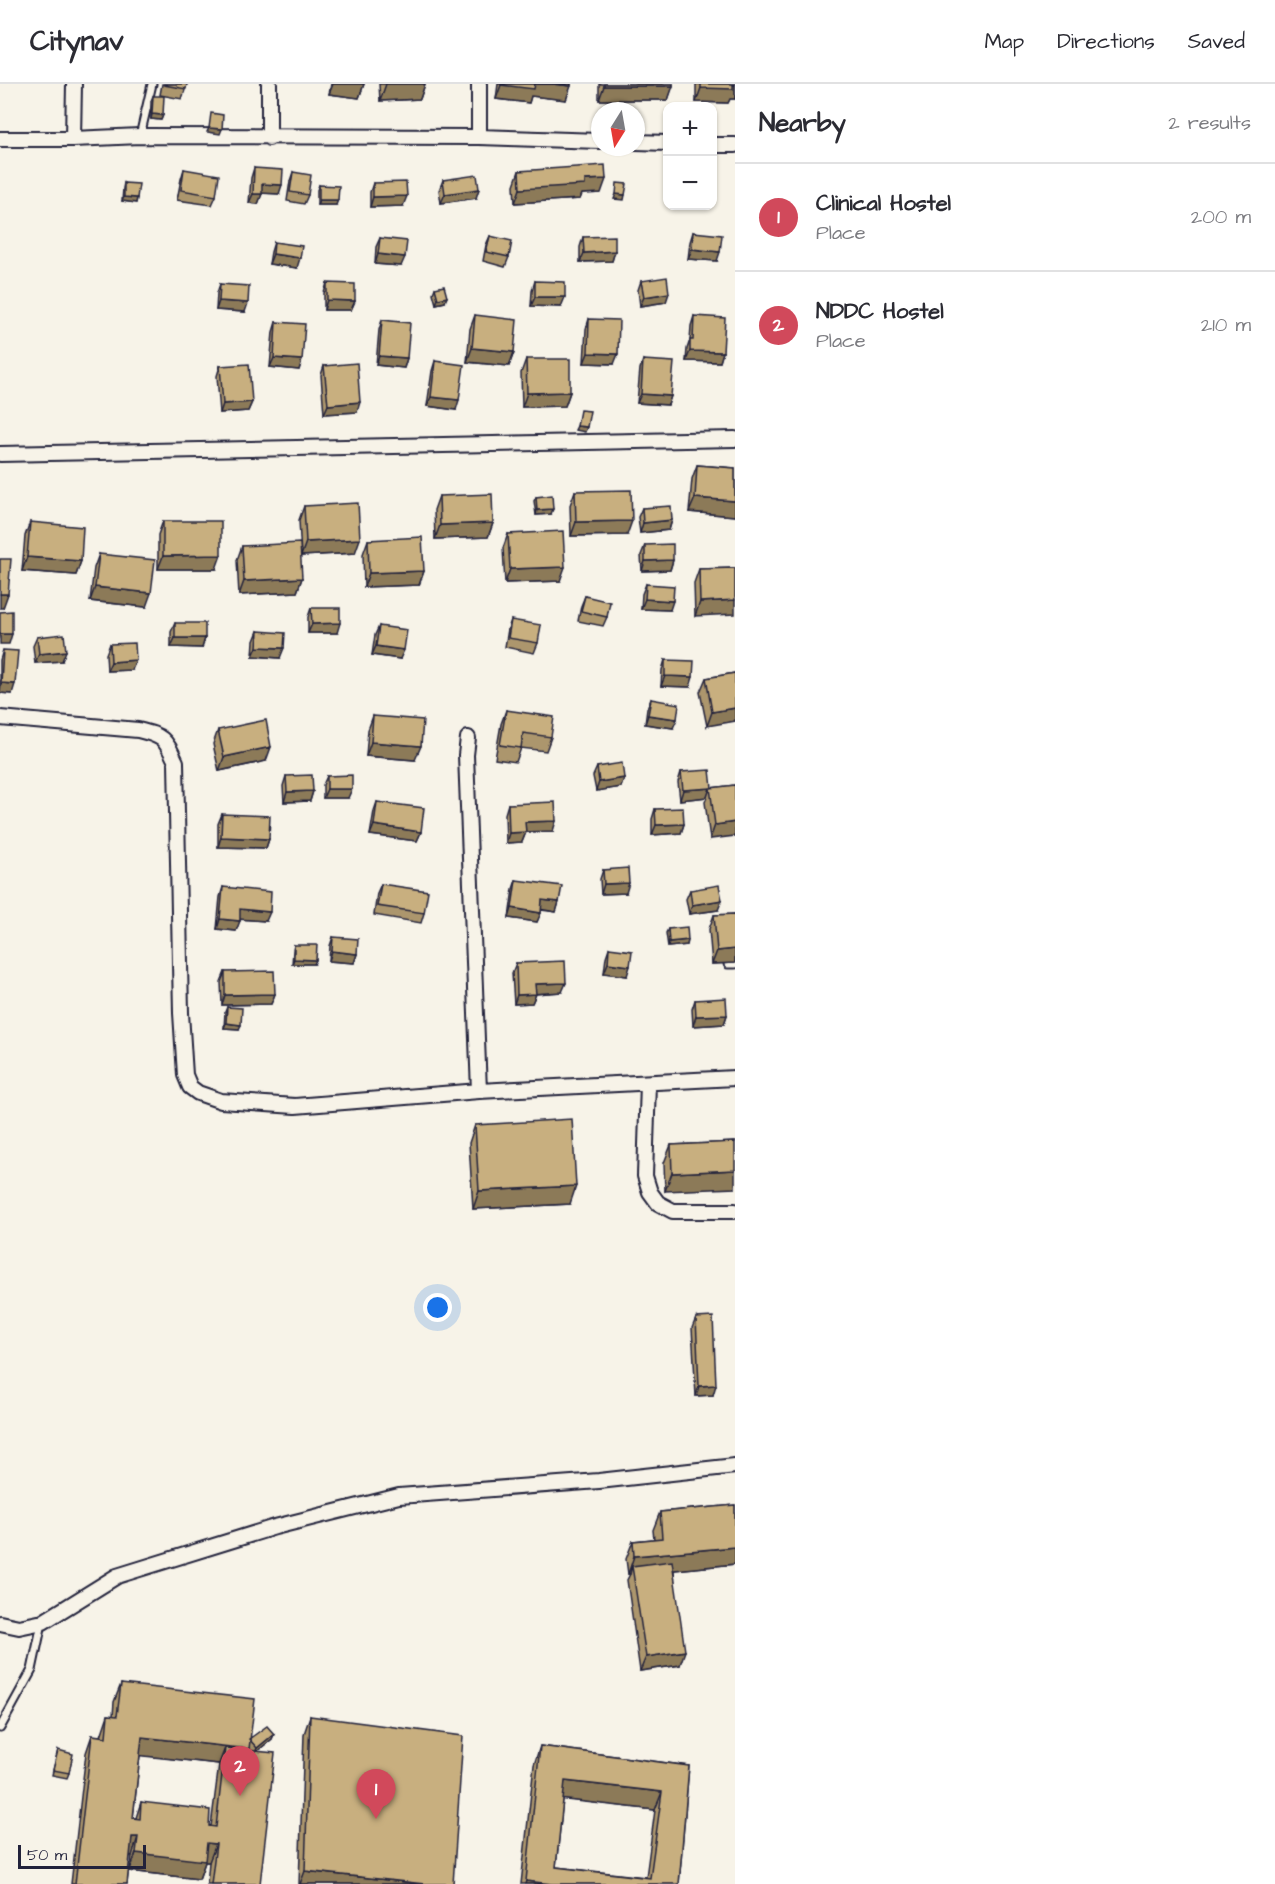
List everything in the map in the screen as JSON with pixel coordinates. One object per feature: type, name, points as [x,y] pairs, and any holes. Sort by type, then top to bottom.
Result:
[{"type":"street","points":[[73,139],[74,84]]},
{"type":"street","points":[[268,138],[269,84]]},
{"type":"street","points":[[478,84],[479,137]]},
{"type":"street","points":[[0,139],[140,136],[479,137],[591,141]]},
{"type":"street","points":[[645,142],[663,143]]},
{"type":"street","points":[[717,145],[735,146]]},
{"type":"street","points":[[0,454],[735,440]]},
{"type":"street","points":[[0,718],[138,730],[159,735],[177,762],[181,1013],[185,1075],[190,1087],[198,1093],[221,1101],[295,1106],[479,1091],[735,1078]]},
{"type":"street","points":[[468,738],[466,755],[479,1091]]},
{"type":"street","points":[[648,1083],[645,1176],[650,1192],[658,1203],[673,1211],[735,1211]]},
{"type":"street","points":[[0,1623],[19,1627],[43,1622],[117,1576],[275,1527],[399,1496],[599,1481],[735,1466]]},
{"type":"lane","points":[[140,136],[152,84]]},
{"type":"lane","points":[[0,1728],[32,1670],[43,1622]]},
{"type":"building","points":[[164,84],[187,84],[186,89]]},
{"type":"building","points":[[501,84],[535,84],[534,89]]},
{"type":"building","points":[[604,84],[673,84],[673,86],[604,86]]},
{"type":"building","points":[[701,84],[735,85],[733,89],[701,88]]},
{"type":"building","points":[[153,96],[164,96],[163,115],[152,114]]},
{"type":"building","points":[[211,113],[223,115],[222,129],[209,128]]},
{"type":"building","points":[[605,165],[606,179],[585,180],[585,185],[520,189],[519,171]]},
{"type":"building","points":[[254,168],[283,170],[282,185],[262,184],[262,194],[253,194]]},
{"type":"building","points":[[184,169],[219,175],[216,196],[181,190]]},
{"type":"building","points":[[293,172],[311,175],[308,195],[290,192]]},
{"type":"building","points":[[477,175],[479,189],[445,194],[443,180]]},
{"type":"building","points":[[406,182],[407,196],[373,197],[373,183]]},
{"type":"building","points":[[124,183],[139,184],[137,198],[124,197]]},
{"type":"building","points":[[617,183],[627,184],[625,195],[616,194]]},
{"type":"building","points":[[319,185],[339,186],[338,200],[319,200]]},
{"type":"building","points":[[693,232],[722,235],[720,252],[692,249]]},
{"type":"building","points":[[490,236],[512,241],[509,257],[486,252]]},
{"type":"building","points":[[615,236],[615,251],[584,253],[583,237]]},
{"type":"building","points":[[380,238],[407,241],[405,257],[378,254]]},
{"type":"building","points":[[274,242],[302,246],[300,258],[273,254]]},
{"type":"building","points":[[667,277],[669,293],[644,297],[641,281]]},
{"type":"building","points":[[535,281],[565,282],[565,297],[535,297]]},
{"type":"building","points":[[327,283],[355,284],[355,301],[327,300]]},
{"type":"building","points":[[220,284],[249,286],[248,303],[219,301]]},
{"type":"building","points":[[444,286],[447,297],[438,299],[435,288]]},
{"type":"building","points":[[475,315],[517,320],[514,352],[472,348]]},
{"type":"building","points":[[694,316],[725,318],[723,352],[690,351]]},
{"type":"building","points":[[589,319],[619,320],[618,354],[588,353]]},
{"type":"building","points":[[382,320],[410,323],[407,358],[379,356]]},
{"type":"building","points":[[276,322],[305,324],[302,360],[274,358]]},
{"type":"building","points":[[526,359],[570,359],[570,392],[527,393]]},
{"type":"building","points":[[643,360],[674,362],[671,396],[641,394]]},
{"type":"building","points":[[435,361],[464,365],[459,400],[431,397]]},
{"type":"building","points":[[357,363],[360,402],[328,405],[324,366]]},
{"type":"building","points":[[249,364],[252,402],[223,404],[220,366]]},
{"type":"building","points":[[580,410],[590,411],[587,427],[577,426]]},
{"type":"building","points":[[697,465],[735,468],[735,501],[695,498]]},
{"type":"building","points":[[631,490],[632,521],[576,522],[575,491]]},
{"type":"building","points":[[492,494],[493,523],[440,525],[439,496]]},
{"type":"building","points":[[552,495],[553,509],[537,510],[536,497]]},
{"type":"building","points":[[358,503],[360,539],[306,542],[304,506]]},
{"type":"building","points":[[671,506],[672,520],[643,523],[642,508]]},
{"type":"building","points":[[163,521],[221,521],[221,555],[163,556]]},
{"type":"building","points":[[30,522],[83,527],[81,561],[27,557]]},
{"type":"building","points":[[563,531],[565,567],[510,569],[508,534]]},
{"type":"building","points":[[422,537],[424,571],[369,573],[368,540]]},
{"type":"building","points":[[300,543],[302,578],[244,581],[242,546]]},
{"type":"building","points":[[673,544],[673,560],[645,561],[645,545]]},
{"type":"building","points":[[99,554],[155,560],[151,593],[95,587]]},
{"type":"building","points":[[0,559],[11,559],[8,594],[0,594]]},
{"type":"building","points":[[735,568],[735,600],[700,602],[699,569]]},
{"type":"building","points":[[646,584],[674,586],[673,601],[645,599]]},
{"type":"building","points":[[585,596],[610,602],[607,617],[581,611]]},
{"type":"building","points":[[311,608],[340,608],[340,623],[312,624]]},
{"type":"building","points":[[12,611],[12,634],[0,634],[0,612]]},
{"type":"building","points":[[511,620],[541,625],[538,643],[508,638]]},
{"type":"building","points":[[175,623],[205,623],[205,638],[175,638]]},
{"type":"building","points":[[379,626],[407,630],[404,650],[376,646]]},
{"type":"building","points":[[258,631],[285,633],[284,648],[257,647]]},
{"type":"building","points":[[64,634],[66,651],[39,654],[37,637]]},
{"type":"building","points":[[135,643],[136,660],[111,662],[110,644]]},
{"type":"building","points":[[3,650],[18,651],[15,684],[1,683]]},
{"type":"building","points":[[665,660],[694,661],[693,677],[665,676]]},
{"type":"building","points":[[735,673],[735,708],[712,712],[706,678]]},
{"type":"building","points":[[651,699],[679,704],[677,719],[648,715]]},
{"type":"building","points":[[506,710],[554,717],[551,737],[523,733],[521,748],[500,745]]},
{"type":"building","points":[[373,716],[423,720],[421,746],[371,742]]},
{"type":"building","points":[[266,720],[271,747],[224,757],[218,730]]},
{"type":"building","points":[[622,763],[624,778],[599,782],[597,767]]},
{"type":"building","points":[[710,770],[712,788],[683,790],[681,772]]},
{"type":"building","points":[[312,775],[313,791],[287,792],[286,776]]},
{"type":"building","points":[[352,775],[352,789],[327,789],[327,776]]},
{"type":"building","points":[[735,785],[735,822],[715,825],[710,788]]},
{"type":"building","points":[[377,802],[424,808],[421,832],[374,825]]},
{"type":"building","points":[[555,802],[556,821],[525,822],[526,832],[509,833],[508,804]]},
{"type":"building","points":[[683,808],[684,824],[656,825],[655,809]]},
{"type":"building","points":[[222,814],[270,816],[269,839],[221,837]]},
{"type":"building","points":[[628,868],[629,883],[604,884],[603,870]]},
{"type":"building","points":[[516,880],[562,886],[559,902],[542,900],[541,913],[512,908]]},
{"type":"building","points":[[381,884],[428,891],[424,913],[377,906]]},
{"type":"building","points":[[719,885],[722,900],[692,905],[690,890]]},
{"type":"building","points":[[223,887],[271,892],[270,912],[240,909],[240,921],[220,919]]},
{"type":"building","points":[[735,914],[735,949],[717,951],[714,915]]},
{"type":"building","points":[[687,927],[688,940],[669,942],[668,929]]},
{"type":"building","points":[[333,937],[358,939],[357,954],[332,951]]},
{"type":"building","points":[[294,945],[317,945],[316,960],[294,959]]},
{"type":"building","points":[[609,948],[632,951],[630,966],[608,963]]},
{"type":"building","points":[[565,961],[566,983],[535,984],[536,994],[517,995],[516,963]]},
{"type":"building","points":[[274,971],[275,994],[225,995],[225,972]]},
{"type":"building","points":[[726,998],[727,1015],[696,1016],[695,1000]]},
{"type":"building","points":[[227,1007],[242,1008],[241,1025],[226,1023]]},
{"type":"building","points":[[572,1119],[576,1186],[479,1191],[475,1125]]},
{"type":"building","points":[[735,1142],[735,1170],[672,1173],[671,1145]]},
{"type":"building","points":[[713,1317],[716,1385],[699,1386],[696,1318]]},
{"type":"building","points":[[735,1505],[735,1547],[634,1556],[633,1541],[662,1538],[660,1512]]},
{"type":"building","points":[[672,1561],[685,1651],[646,1657],[632,1566]]},
{"type":"building","points":[[121,1684],[255,1699],[249,1749],[142,1737],[133,1818],[140,1819],[141,1802],[210,1810],[209,1826],[216,1827],[225,1748],[275,1753],[260,1884],[211,1884],[216,1844],[207,1843],[205,1861],[136,1853],[138,1837],[132,1837],[127,1884],[75,1884],[92,1735],[106,1737],[108,1715],[117,1716]]},
{"type":"building","points":[[310,1716],[463,1736],[453,1884],[425,1884],[305,1871]]},
{"type":"building","points":[[267,1726],[274,1734],[257,1748],[249,1739]]},
{"type":"building","points":[[540,1746],[689,1766],[679,1884],[552,1884],[526,1881]],"holes":[[[565,1781],[662,1792],[650,1878],[556,1867]]]},
{"type":"building","points":[[58,1750],[73,1754],[69,1773],[53,1770]]},
{"type":"place","name":"NDDC Hostel","points":[[240,1796]]},
{"type":"place","name":"Clinical Hostel","points":[[376,1819]]}]
